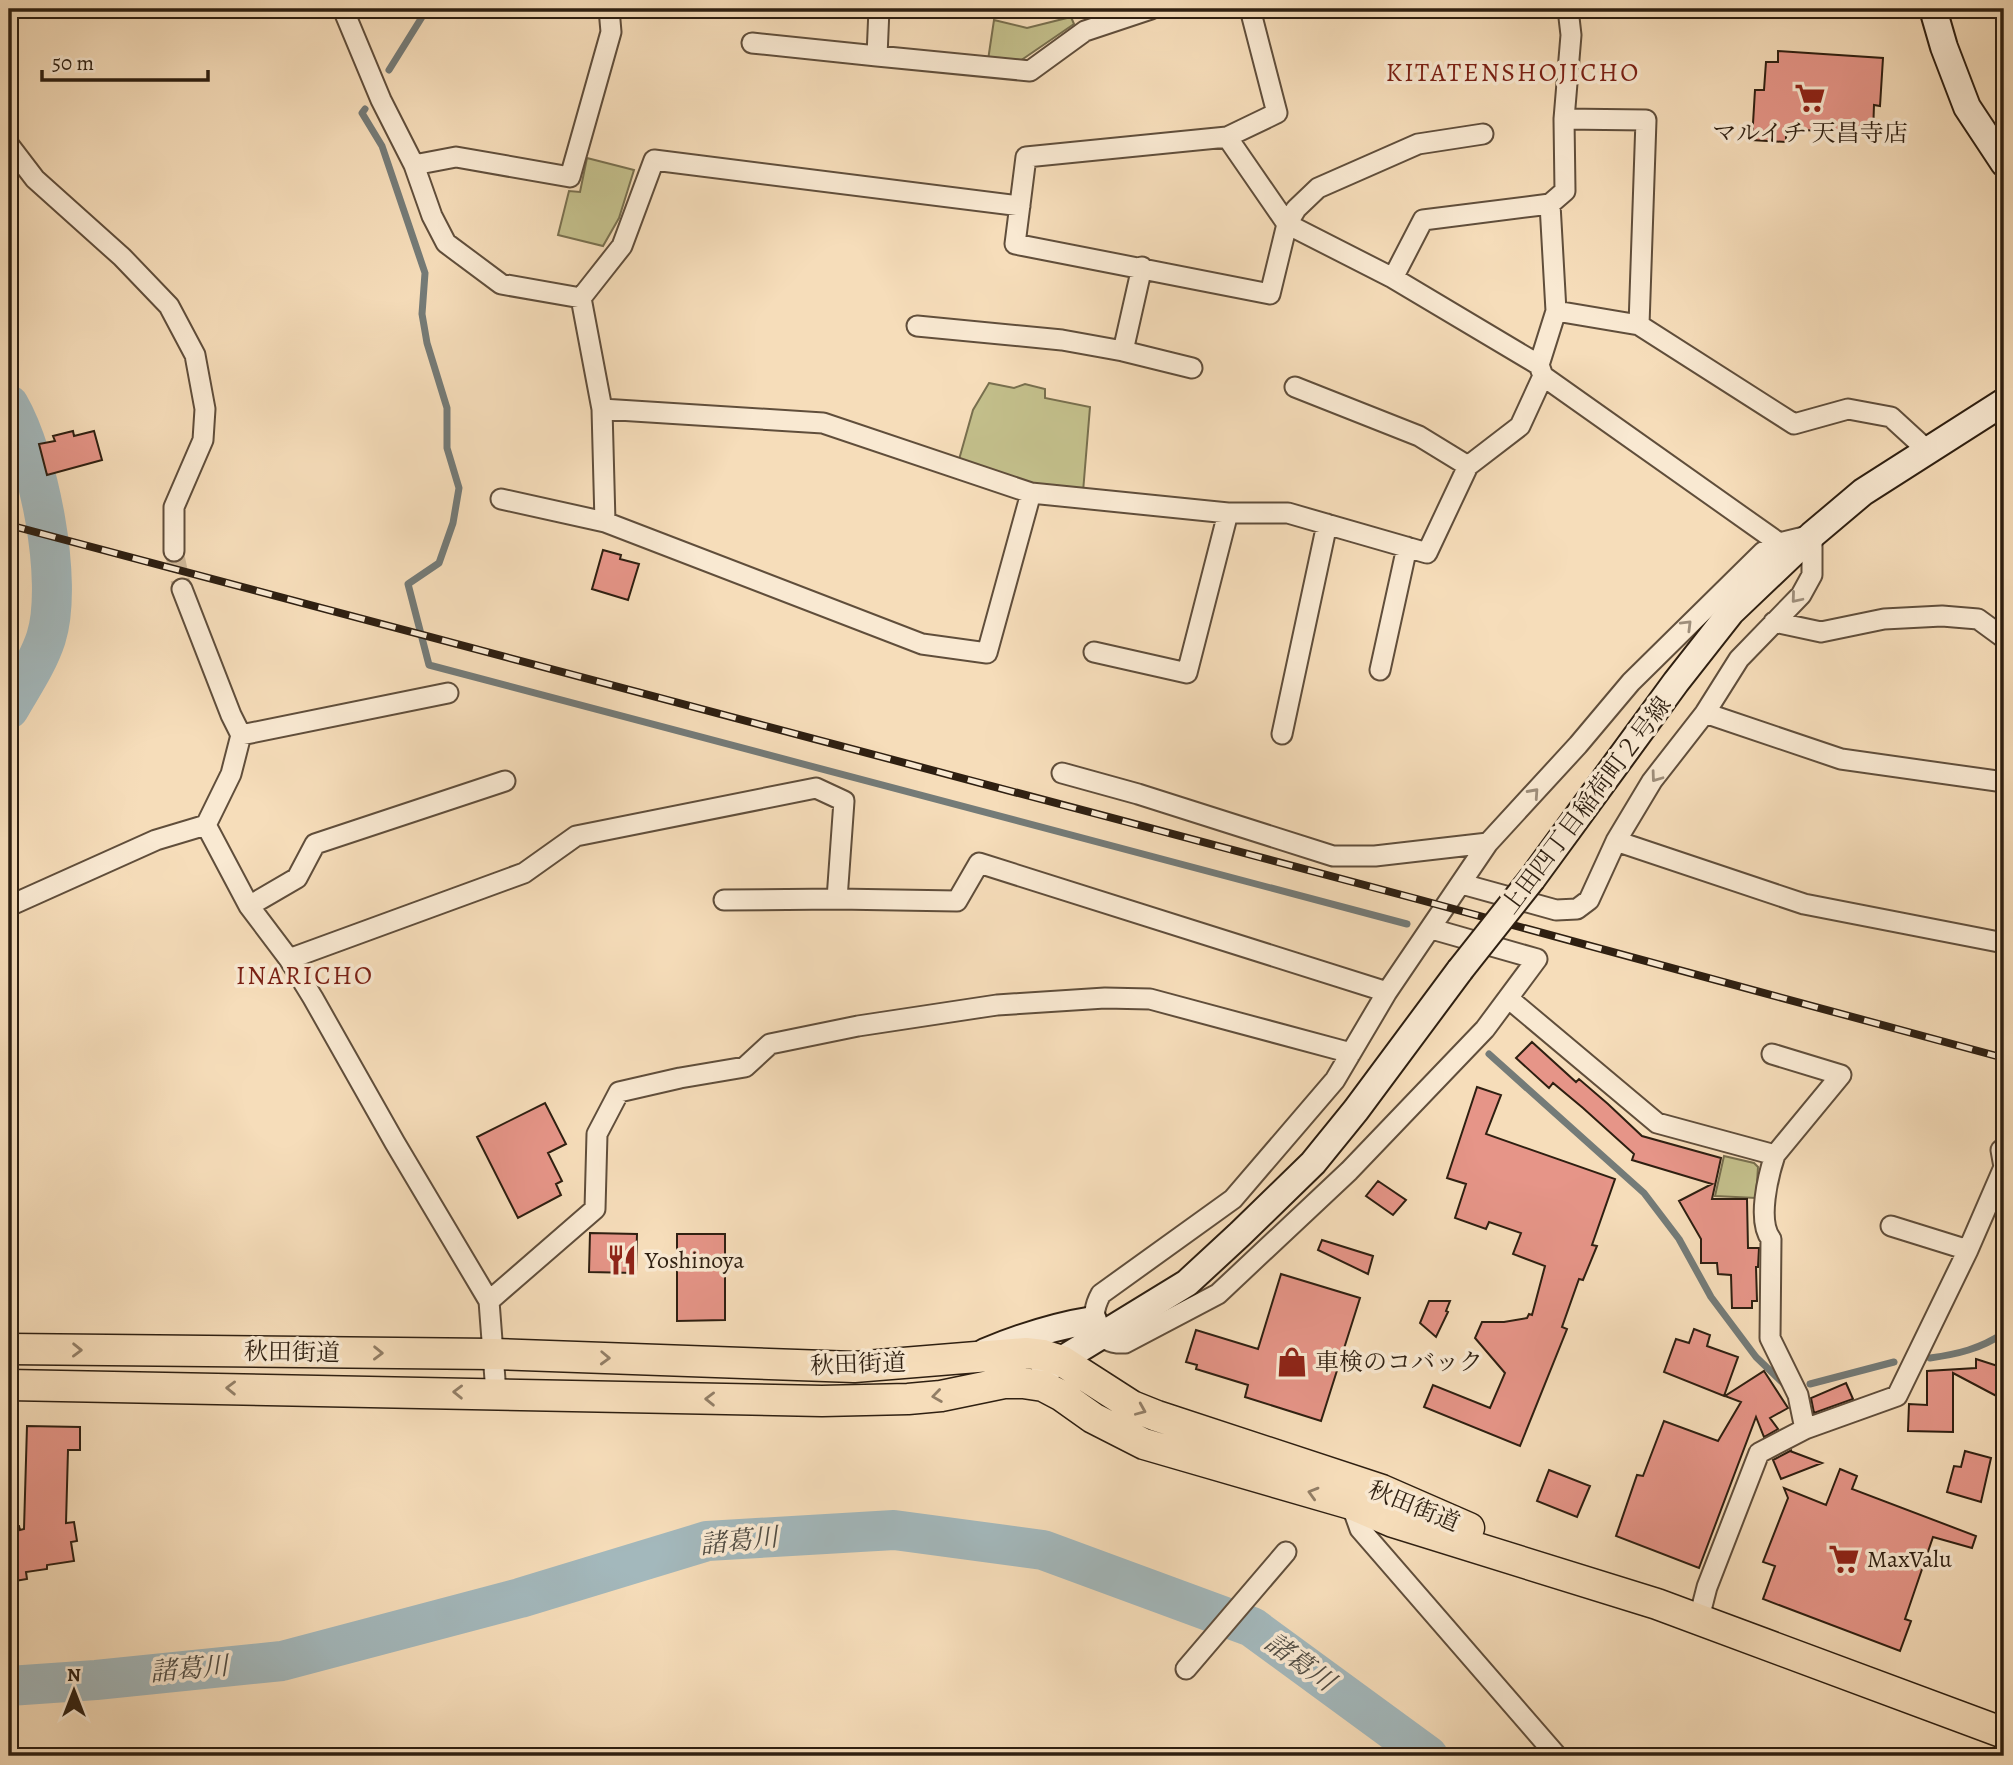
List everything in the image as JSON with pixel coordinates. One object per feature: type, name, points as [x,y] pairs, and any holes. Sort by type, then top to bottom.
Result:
[{"type":"main road","name":"秋田街道","points":[[9,1349],[493,1354],[854,1367],[1026,1353],[1043,1355],[1062,1361],[1132,1406],[1381,1490],[1497,1540],[1581,1570],[1657,1604]]},
{"type":"main road","name":"秋田街道","points":[[9,1385],[879,1401],[941,1396],[1004,1383],[1043,1386],[1101,1423],[1144,1444],[1351,1504],[1394,1522],[1699,1618],[2004,1733]]},
{"type":"street","points":[[343,9],[381,100],[414,165],[432,216],[446,243],[501,284],[581,298]]},
{"type":"street","points":[[414,165],[456,157],[570,177],[611,32],[609,9]]},
{"type":"street","points":[[877,56],[879,9]]},
{"type":"street","points":[[752,43],[1030,71],[1085,31],[1151,9]]},
{"type":"street","points":[[1249,9],[1278,113],[1227,137],[1026,157],[1015,244],[1270,294],[1287,224],[1296,209],[1318,188],[1418,144],[1483,134]]},
{"type":"street","points":[[1393,278],[1423,220],[1550,204],[1565,191],[1564,119],[1572,35],[1568,9]]},
{"type":"street","points":[[1933,9],[1967,107],[2004,163]]},
{"type":"street","points":[[1564,119],[1646,120],[1639,325]]},
{"type":"street","points":[[1227,137],[1287,224],[1393,278],[1541,371],[1779,543]]},
{"type":"street","points":[[11,153],[35,179],[122,257],[169,306],[195,355],[205,409],[203,440],[174,508],[174,551]]},
{"type":"street","points":[[605,522],[602,409],[581,298],[622,246],[654,160],[1020,206]]},
{"type":"street","points":[[602,409],[823,423],[1031,493],[1228,513],[1288,513],[1427,553],[1468,466],[1520,426],[1541,371],[1556,311],[1550,204]]},
{"type":"street","points":[[1123,351],[1142,267]]},
{"type":"street","points":[[1556,311],[1639,325],[1794,424],[1848,409],[1891,417],[1927,450]]},
{"type":"street","points":[[916,326],[1062,340],[1192,368]]},
{"type":"street","points":[[1295,387],[1419,436],[1468,466]]},
{"type":"street","name":"上田四丁目稲荷町２号線","points":[[1098,1328],[1187,1283],[1313,1163],[1532,879],[1676,682],[1731,612],[1812,535],[1863,492],[2004,402]]},
{"type":"street","points":[[501,499],[605,522],[922,644],[986,653],[1031,493]]},
{"type":"street","points":[[1094,652],[1187,673],[1228,513]]},
{"type":"street","points":[[1282,734],[1328,524]]},
{"type":"street","points":[[1102,1388],[1091,1373],[1089,1364],[1098,1328],[1094,1307],[1101,1294],[1233,1199],[1335,1080],[1388,992],[1488,843],[1578,745],[1631,682],[1763,552],[1779,543],[1812,535],[1812,575],[1801,595],[1739,659],[1705,713],[1652,781],[1616,841],[1589,900],[1577,909],[1556,910],[1462,884]]},
{"type":"street","points":[[1380,670],[1407,547]]},
{"type":"street","points":[[9,906],[156,840],[206,825],[231,774],[241,735],[182,589]]},
{"type":"street","points":[[1774,622],[1821,632],[1884,620],[1942,616],[1978,619],[2004,638]]},
{"type":"street","points":[[241,735],[449,693]]},
{"type":"street","points":[[1705,713],[1840,759],[2004,782]]},
{"type":"street","points":[[1062,773],[1138,794],[1333,856],[1375,856],[1488,843]]},
{"type":"street","points":[[249,906],[298,878],[315,844],[505,781]]},
{"type":"street","points":[[289,958],[524,873],[576,836],[816,788],[844,801],[837,898]]},
{"type":"street","points":[[206,825],[249,906],[289,958],[489,1301],[496,1393]]},
{"type":"street","points":[[1616,841],[1804,904],[2004,943]]},
{"type":"street","points":[[724,900],[837,898],[957,901],[979,863],[1388,992]]},
{"type":"street","points":[[971,1358],[1031,1334],[1065,1324],[1098,1328],[1113,1344],[1125,1343],[1218,1294],[1349,1171],[1485,1029],[1536,959],[1432,929]]},
{"type":"street","points":[[1508,998],[1657,1123],[1775,1155]]},
{"type":"street","points":[[489,1301],[595,1209],[597,1134],[619,1092],[745,1067],[770,1044],[858,1026],[997,1004],[1150,999],[1351,1053]]},
{"type":"street","points":[[1772,1054],[1840,1075],[1775,1155],[1769,1174],[1765,1231],[1771,1240],[1770,1338],[1798,1395],[1805,1429]]},
{"type":"street","points":[[1699,1618],[1707,1587],[1759,1453],[1805,1429],[1897,1396],[1968,1250],[2004,1167],[2001,1150]]},
{"type":"street","points":[[1891,1226],[1968,1250]]},
{"type":"street","points":[[1073,1404],[1064,1390],[1062,1361],[1076,1336],[1098,1328]]},
{"type":"street","points":[[1004,1383],[1043,1371],[1062,1361]]},
{"type":"street","points":[[1351,1504],[1360,1529],[1557,1756]]},
{"type":"street","points":[[1186,1669],[1286,1552]]},
{"type":"shaded area","points":[[1071,17],[1074,24],[1017,63],[988,60],[994,20],[1027,28]]},
{"type":"shaded area","points":[[587,158],[634,170],[619,218],[603,246],[558,235],[569,191],[580,192]]},
{"type":"shaded area","points":[[989,383],[1014,388],[1025,384],[1045,389],[1045,398],[1090,407],[1083,492],[1032,489],[958,463],[973,410]]},
{"type":"shaded area","points":[[1724,1156],[1754,1163],[1758,1167],[1756,1198],[1715,1196]]},
{"type":"building","points":[[1778,51],[1883,58],[1880,106],[1874,105],[1873,134],[1786,129],[1786,142],[1752,140],[1755,90],[1764,90],[1766,62],[1778,62]]},
{"type":"building","points":[[73,431],[74,436],[94,431],[102,460],[47,475],[39,444],[55,441],[53,436]]},
{"type":"building","points":[[603,550],[621,555],[620,559],[639,564],[628,600],[592,589]]},
{"type":"building","points":[[1532,1042],[1576,1082],[1579,1079],[1642,1136],[1721,1158],[1712,1199],[1747,1199],[1748,1248],[1759,1248],[1756,1267],[1757,1301],[1752,1301],[1752,1308],[1732,1308],[1731,1275],[1718,1274],[1717,1263],[1701,1263],[1701,1239],[1679,1201],[1712,1184],[1632,1160],[1634,1154],[1583,1108],[1553,1083],[1549,1088],[1516,1058]]},
{"type":"building","points":[[1477,1087],[1501,1095],[1486,1134],[1615,1179],[1592,1245],[1597,1246],[1583,1280],[1579,1279],[1562,1327],[1567,1329],[1520,1446],[1424,1407],[1433,1385],[1490,1408],[1505,1373],[1475,1338],[1482,1322],[1504,1322],[1532,1315],[1545,1266],[1513,1254],[1521,1233],[1489,1222],[1486,1229],[1455,1218],[1466,1184],[1447,1178]]},
{"type":"building","points":[[545,1103],[566,1144],[548,1153],[562,1181],[556,1184],[561,1195],[518,1218],[477,1137]]},
{"type":"building","points":[[1378,1181],[1406,1200],[1393,1215],[1366,1196]]},
{"type":"building","points":[[590,1233],[637,1234],[636,1273],[589,1272]]},
{"type":"building","points":[[677,1234],[725,1234],[725,1320],[677,1321]]},
{"type":"building","points":[[1322,1240],[1373,1256],[1368,1274],[1318,1250]]},
{"type":"building","points":[[1281,1274],[1360,1298],[1321,1421],[1245,1397],[1248,1385],[1196,1369],[1197,1365],[1186,1362],[1196,1330],[1258,1349]]},
{"type":"building","points":[[1429,1301],[1450,1301],[1446,1311],[1448,1312],[1436,1337],[1420,1323]]},
{"type":"building","points":[[1694,1329],[1710,1335],[1707,1346],[1738,1357],[1724,1396],[1664,1372],[1676,1339],[1689,1343]]},
{"type":"building","points":[[1976,1359],[2004,1368],[2004,1400],[1953,1373],[1953,1432],[1908,1431],[1909,1404],[1927,1405],[1927,1371],[1976,1368]]},
{"type":"building","points":[[1764,1371],[1788,1408],[1770,1418],[1778,1429],[1764,1437],[1756,1417],[1699,1568],[1616,1536],[1637,1475],[1643,1476],[1664,1421],[1718,1441],[1741,1402],[1725,1396]]},
{"type":"building","points":[[1846,1383],[1853,1399],[1814,1413],[1811,1398]]},
{"type":"building","points":[[27,1426],[80,1427],[80,1450],[68,1450],[66,1523],[74,1522],[77,1541],[71,1542],[74,1561],[47,1565],[47,1569],[26,1572],[27,1579],[9,1582],[9,1527],[19,1526],[20,1530],[24,1529]]},
{"type":"building","points":[[1790,1451],[1822,1463],[1781,1479],[1773,1460]]},
{"type":"building","points":[[1965,1451],[1991,1458],[1981,1502],[1947,1492],[1954,1466],[1961,1467]]},
{"type":"building","points":[[1840,1469],[1857,1476],[1852,1489],[1976,1536],[1972,1548],[1933,1537],[1905,1619],[1911,1621],[1900,1651],[1763,1599],[1775,1566],[1763,1562],[1788,1498],[1784,1488],[1826,1505]]},
{"type":"building","points":[[1549,1470],[1590,1486],[1577,1517],[1537,1501]]},
{"type":"waterway","points":[[389,70],[427,9]]},
{"type":"waterway","points":[[365,109],[362,113],[382,146],[425,273],[422,314],[427,343],[447,408],[447,448],[459,488],[453,523],[439,563],[408,584],[429,665],[1407,924]]},
{"type":"waterway","points":[[9,405],[30,454],[38,486],[50,552],[52,585],[51,614],[43,647],[9,709]]},
{"type":"waterway","points":[[1489,1054],[1644,1193],[1679,1239],[1711,1297],[1756,1357],[1784,1384]]},
{"type":"waterway","points":[[1930,1358],[1968,1350],[2004,1333]]},
{"type":"waterway","points":[[1810,1384],[1894,1362]]},
{"type":"waterway","name":"諸葛川","points":[[9,1686],[282,1661],[520,1598],[707,1541],[894,1530],[1043,1550],[1252,1627],[1428,1756]]},
{"type":"tunnel","points":[[174,551],[182,589]]},
{"type":"railway","points":[[9,525],[2004,1058]]},
{"type":"place","name":"マルイチ 天昌寺店","points":[[1810,98]]},
{"type":"place","name":"Yoshinoya","points":[[622,1260]]},
{"type":"place","name":"車検のコバック","points":[[1292,1362]]},
{"type":"place","name":"MaxValu","points":[[1844,1559]]},
{"type":"district","name":"KITATENSHOJICHO","points":[[1513,72]]},
{"type":"district","name":"INARICHO","points":[[305,975]]}]
